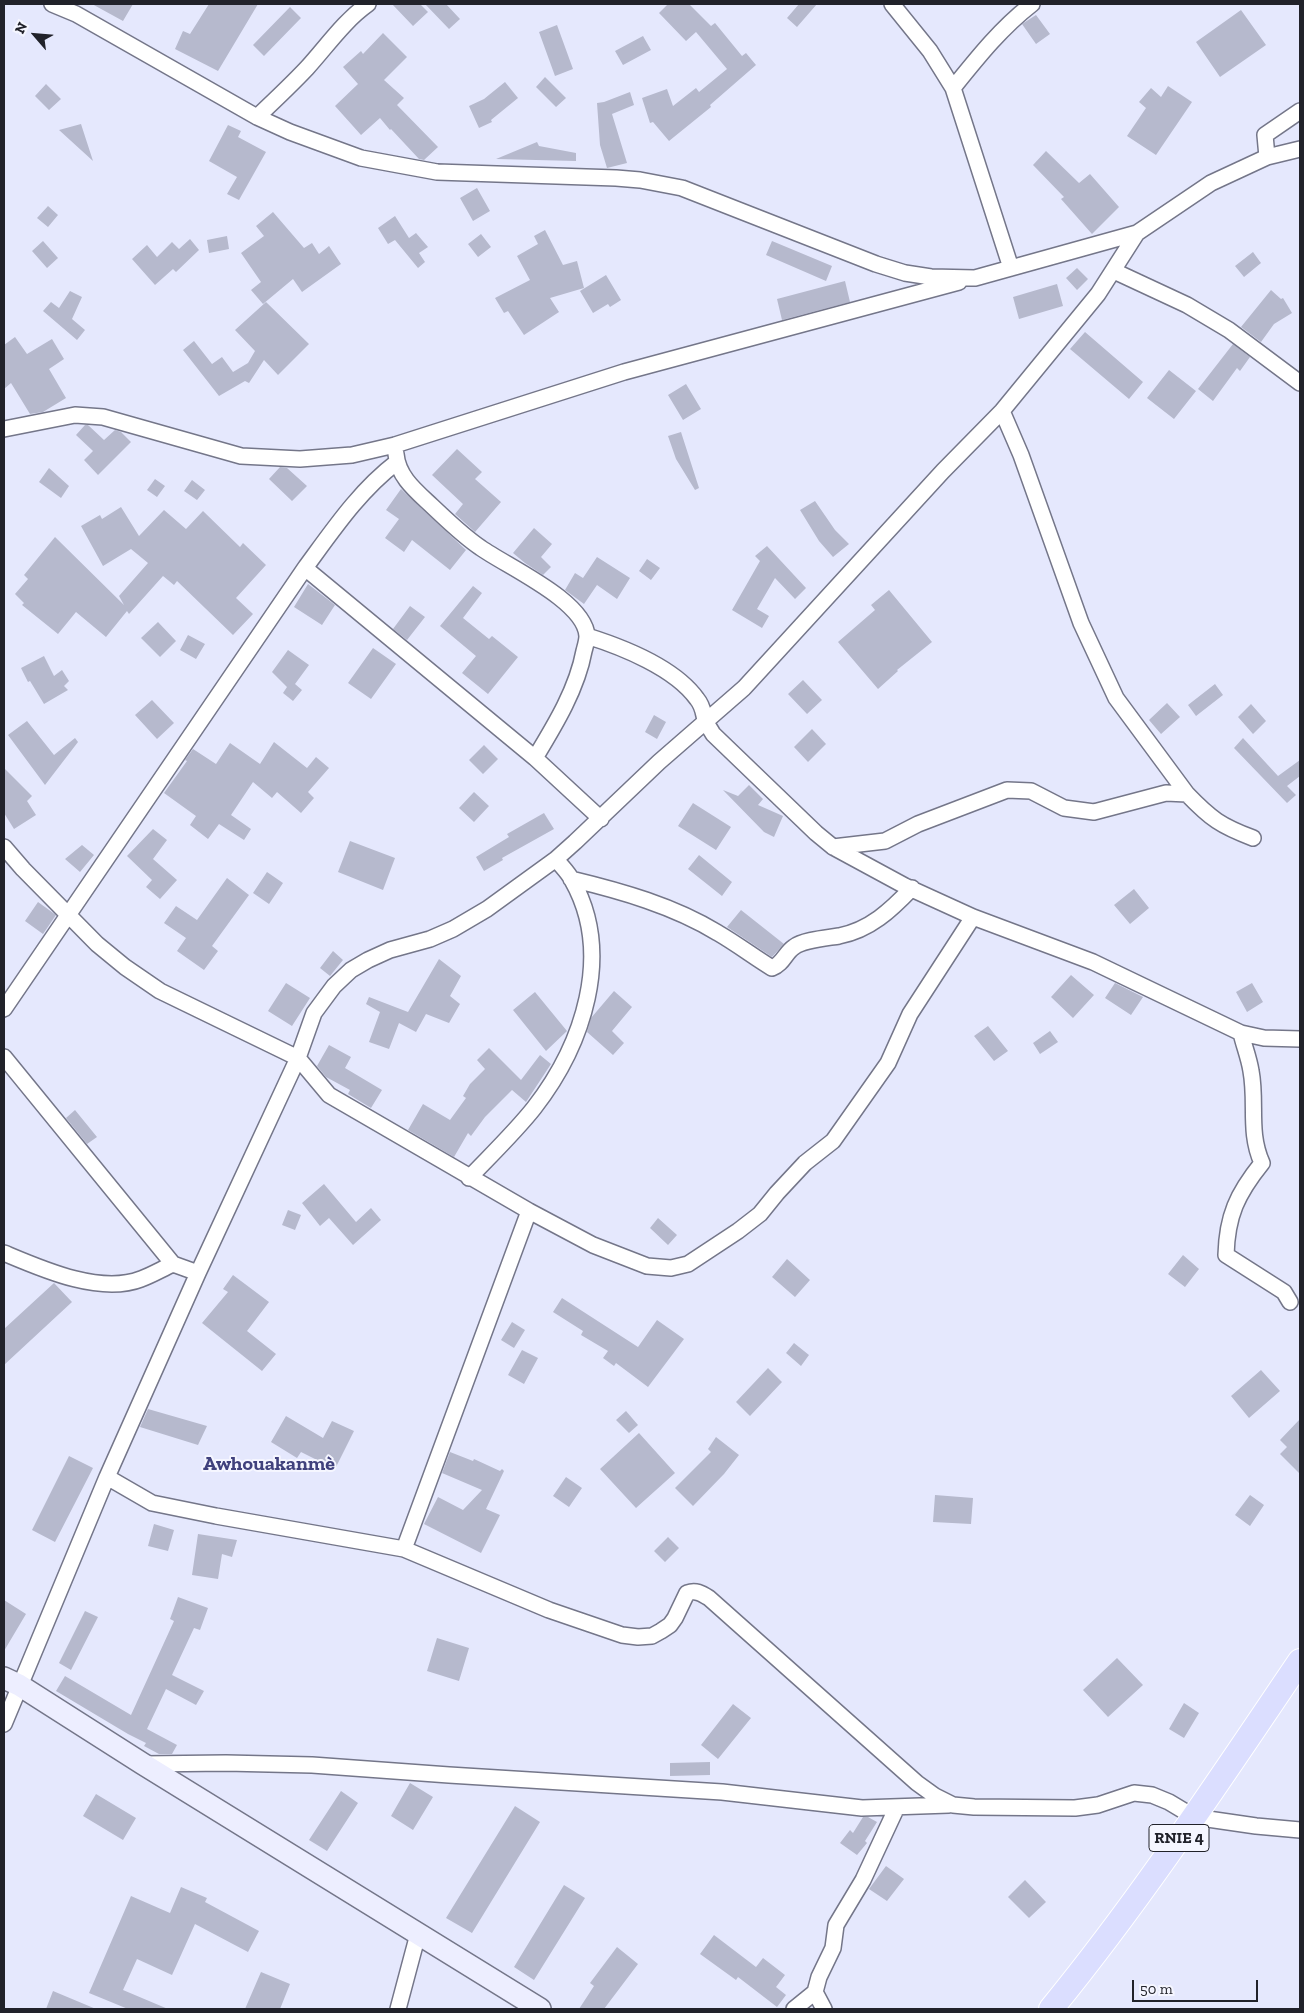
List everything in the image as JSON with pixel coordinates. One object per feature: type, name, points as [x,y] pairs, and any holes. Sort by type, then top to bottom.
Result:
[{"type":"main road","name":"RNIE 4","points":[[1051,2009],[1101,1945],[1194,1817],[1300,1661]]},
{"type":"main road","points":[[12,1682],[540,2009]]},
{"type":"street","points":[[52,4],[76,14],[257,116],[290,132],[361,158],[437,172],[616,178],[664,184],[682,188],[876,264],[905,273],[975,278]]},
{"type":"street","points":[[257,116],[288,89],[340,30],[358,11],[368,4]]},
{"type":"street","points":[[892,4],[930,51],[953,88],[1012,268]]},
{"type":"street","points":[[953,88],[989,43],[1013,19],[1032,4]]},
{"type":"street","points":[[1267,157],[1265,135],[1300,111]]},
{"type":"street","points":[[4,429],[75,415],[103,417],[241,456],[300,459],[352,455],[395,446],[624,372],[1138,233],[1211,183],[1267,157],[1300,149]]},
{"type":"street","points":[[4,1724],[12,1682],[108,1477],[198,1273],[298,1058],[314,1013],[334,986],[351,970],[390,950],[430,939],[453,929],[487,909],[556,859],[601,819],[659,762],[744,688],[1002,410],[1098,294],[1138,233]]},
{"type":"street","points":[[1114,271],[1195,310],[1236,335],[1300,383]]},
{"type":"street","points":[[1002,410],[1021,455],[1082,623],[1116,698],[1148,744],[1187,794],[1205,813],[1226,828],[1253,838]]},
{"type":"street","points":[[395,446],[396,462],[401,474],[460,533],[554,594],[568,604],[580,618],[587,636],[582,664],[566,704],[535,758]]},
{"type":"street","points":[[4,1009],[67,914],[305,568],[357,498],[396,462]]},
{"type":"street","points":[[305,568],[535,758],[601,819]]},
{"type":"street","points":[[587,636],[633,654],[675,678],[691,691],[704,710],[706,722],[722,744],[833,847],[912,888],[973,916],[1093,962],[1241,1033],[1264,1038],[1300,1039]]},
{"type":"street","points":[[833,847],[885,841],[918,824],[1007,790],[1031,791],[1064,808],[1094,812],[1166,793],[1187,794]]},
{"type":"street","points":[[4,847],[23,869],[97,944],[125,967],[160,991],[298,1058],[329,1095],[469,1178],[529,1211],[592,1245],[647,1266],[671,1268],[688,1264],[713,1249],[760,1214],[805,1163],[834,1141],[888,1063],[910,1014],[973,916]]},
{"type":"street","points":[[469,1178],[534,1108],[554,1079],[580,1024],[588,997],[592,965],[590,932],[583,904],[572,879],[556,859]]},
{"type":"street","points":[[572,879],[617,890],[683,915],[717,932],[772,968],[778,966],[794,947],[841,936],[870,926],[895,906],[912,888]]},
{"type":"street","points":[[1241,1033],[1251,1070],[1254,1098],[1253,1130],[1257,1153],[1262,1163],[1245,1184],[1233,1208],[1226,1232],[1226,1255],[1284,1292],[1290,1302]]},
{"type":"street","points":[[4,1057],[173,1264],[198,1273]]},
{"type":"street","points":[[404,1549],[529,1211]]},
{"type":"street","points":[[4,1253],[70,1278],[110,1285],[140,1280],[173,1264]]},
{"type":"street","points":[[108,1477],[152,1502],[216,1516],[404,1549],[549,1610],[622,1635],[652,1636],[662,1631],[675,1618],[687,1593],[699,1592],[709,1598],[917,1783],[934,1796],[953,1805]]},
{"type":"street","points":[[143,1764],[312,1765],[722,1792],[862,1808],[953,1805],[1075,1808],[1098,1804],[1134,1793],[1152,1795],[1170,1802],[1194,1817],[1300,1830]]},
{"type":"street","points":[[794,2009],[815,1992],[819,1977],[833,1948],[836,1925],[863,1880],[897,1807]]},
{"type":"street","points":[[398,2009],[418,1934]]},
{"type":"street","points":[[815,1992],[824,2009]]},
{"type":"building","points":[[92,4],[133,4],[123,21]]},
{"type":"building","points":[[209,4],[258,4],[218,71],[175,49],[183,31],[190,34]]},
{"type":"building","points":[[392,4],[420,4],[428,12],[413,26]]},
{"type":"building","points":[[425,4],[446,4],[460,19],[449,29]]},
{"type":"building","points":[[668,4],[689,4],[711,26],[715,23],[742,56],[746,53],[756,65],[710,105],[711,107],[669,141],[653,122],[650,123],[642,98],[667,89],[673,106],[696,88],[699,92],[727,69],[696,32],[686,41],[659,13]]},
{"type":"building","points":[[799,4],[817,4],[797,27],[787,18]]},
{"type":"building","points":[[290,7],[301,18],[264,56],[253,45]]},
{"type":"building","points":[[1241,10],[1266,45],[1220,77],[1196,42]]},
{"type":"building","points":[[1036,15],[1050,34],[1036,44],[1022,24]]},
{"type":"building","points":[[557,25],[573,69],[555,76],[539,32]]},
{"type":"building","points":[[383,33],[407,57],[384,80],[404,98],[397,105],[438,147],[424,160],[419,159],[380,118],[361,135],[335,106],[358,84],[343,67],[361,51],[363,54]]},
{"type":"building","points":[[643,36],[651,50],[623,65],[615,51]]},
{"type":"building","points":[[545,77],[566,98],[556,107],[536,87]]},
{"type":"building","points":[[505,82],[518,98],[491,120],[492,122],[479,128],[469,106],[484,99]]},
{"type":"building","points":[[46,84],[61,99],[49,110],[35,96]]},
{"type":"building","points":[[1168,86],[1192,102],[1156,155],[1127,136],[1146,108],[1139,102],[1151,88],[1161,97]]},
{"type":"building","points":[[630,92],[634,105],[612,114],[627,163],[607,168],[600,145],[597,103]]},
{"type":"building","points":[[81,124],[93,161],[59,130]]},
{"type":"building","points":[[228,125],[241,131],[238,137],[266,152],[239,200],[227,194],[237,177],[209,161]]},
{"type":"building","points":[[537,142],[539,146],[576,153],[576,161],[496,159]]},
{"type":"building","points":[[1046,151],[1079,183],[1090,174],[1119,207],[1092,234],[1061,199],[1064,197],[1033,165]]},
{"type":"building","points":[[477,188],[490,211],[473,221],[460,198]]},
{"type":"building","points":[[48,206],[58,215],[48,227],[37,218]]},
{"type":"building","points":[[273,212],[304,248],[312,243],[319,254],[329,246],[341,264],[302,292],[293,279],[263,304],[251,290],[261,282],[241,253],[264,236],[256,226]]},
{"type":"building","points":[[395,216],[409,238],[416,233],[428,247],[419,253],[425,262],[418,268],[395,240],[388,244],[378,228]]},
{"type":"building","points":[[545,230],[563,265],[577,261],[584,288],[550,298],[559,312],[524,335],[508,311],[504,313],[495,298],[530,280],[517,256],[538,244],[534,236]]},
{"type":"building","points":[[481,234],[491,247],[478,257],[468,244]]},
{"type":"building","points":[[227,236],[229,249],[209,253],[207,240]]},
{"type":"building","points":[[190,239],[199,250],[176,272],[173,269],[155,285],[132,259],[147,245],[157,257],[172,242],[179,249]]},
{"type":"building","points":[[43,241],[58,258],[47,268],[32,251]]},
{"type":"building","points":[[772,241],[832,266],[826,281],[766,255]]},
{"type":"building","points":[[1253,252],[1261,263],[1244,277],[1235,266]]},
{"type":"building","points":[[1077,268],[1088,279],[1077,290],[1066,278]]},
{"type":"building","points":[[606,275],[621,300],[610,307],[608,304],[593,313],[580,291]]},
{"type":"building","points":[[845,281],[850,302],[782,320],[777,299]]},
{"type":"building","points":[[1057,284],[1063,306],[1019,319],[1013,297]]},
{"type":"building","points":[[1271,290],[1281,299],[1283,298],[1292,313],[1274,324],[1261,342],[1241,327]]},
{"type":"building","points":[[70,291],[82,297],[72,319],[85,330],[77,340],[43,311],[51,302],[59,308]]},
{"type":"building","points":[[266,302],[309,344],[278,375],[264,360],[249,383],[245,381],[219,396],[183,350],[194,341],[212,364],[222,357],[233,372],[248,363],[255,351],[235,330]]},
{"type":"building","points":[[1085,332],[1143,382],[1129,399],[1070,349]]},
{"type":"building","points":[[15,337],[27,354],[52,339],[64,359],[49,369],[66,398],[43,412],[30,414],[11,383],[4,389],[4,345]]},
{"type":"building","points":[[1233,344],[1250,357],[1240,371],[1237,368],[1213,401],[1198,389]]},
{"type":"building","points":[[1169,370],[1196,391],[1174,419],[1147,398]]},
{"type":"building","points":[[686,384],[701,409],[683,420],[668,395]]},
{"type":"building","points":[[85,425],[88,425],[104,440],[115,430],[121,432],[131,442],[98,475],[84,460],[93,451],[76,435]]},
{"type":"building","points":[[681,432],[699,488],[695,490],[676,459],[668,436]]},
{"type":"building","points":[[457,449],[482,472],[475,479],[501,502],[475,532],[455,514],[463,504],[432,475]]},
{"type":"building","points":[[280,467],[287,468],[307,486],[292,501],[269,479]]},
{"type":"building","points":[[49,468],[69,486],[61,498],[39,482]]},
{"type":"building","points":[[155,479],[165,486],[157,497],[147,490]]},
{"type":"building","points":[[192,480],[205,490],[197,500],[184,491]]},
{"type":"building","points":[[401,489],[466,550],[450,570],[412,540],[404,552],[385,538],[399,519],[386,510]]},
{"type":"building","points":[[815,501],[835,530],[849,544],[833,557],[819,541],[800,510]]},
{"type":"building","points":[[121,507],[139,536],[164,510],[186,529],[203,511],[240,547],[243,543],[266,565],[236,598],[253,614],[233,635],[177,581],[174,585],[163,576],[129,614],[127,611],[106,637],[76,612],[58,634],[22,605],[24,603],[15,594],[28,579],[24,575],[55,537],[124,605],[119,596],[148,563],[131,549],[103,566],[81,526],[100,515],[102,519]]},
{"type":"building","points":[[534,528],[552,544],[541,557],[551,567],[543,575],[513,553]]},
{"type":"building","points":[[767,546],[806,588],[795,599],[775,578],[757,609],[769,616],[762,628],[732,610],[760,561],[755,556]]},
{"type":"building","points":[[597,557],[630,578],[617,599],[597,585],[584,604],[565,590],[575,573],[583,578]]},
{"type":"building","points":[[647,559],[660,568],[651,580],[639,571]]},
{"type":"building","points":[[308,584],[335,605],[322,625],[294,607]]},
{"type":"building","points":[[473,586],[482,593],[463,618],[489,639],[492,636],[518,657],[488,694],[462,673],[476,656],[440,626]]},
{"type":"building","points":[[889,590],[932,642],[897,670],[878,689],[838,642],[875,610],[871,605]]},
{"type":"building","points":[[410,606],[425,617],[407,640],[393,629]]},
{"type":"building","points":[[158,622],[176,641],[160,657],[141,638]]},
{"type":"building","points":[[188,635],[205,644],[196,659],[180,650]]},
{"type":"building","points":[[373,648],[396,664],[371,699],[348,683]]},
{"type":"building","points":[[288,650],[309,665],[295,684],[302,690],[293,701],[283,693],[287,687],[272,672]]},
{"type":"building","points":[[44,656],[54,676],[62,670],[69,681],[64,686],[68,690],[44,704],[30,681],[28,682],[21,668]]},
{"type":"building","points":[[803,680],[822,700],[807,714],[788,694]]},
{"type":"building","points":[[1215,684],[1223,695],[1196,716],[1188,705]]},
{"type":"building","points":[[152,700],[174,723],[157,739],[135,715]]},
{"type":"building","points":[[1167,703],[1180,717],[1161,734],[1149,720]]},
{"type":"building","points":[[1251,704],[1266,721],[1253,734],[1238,717]]},
{"type":"building","points":[[654,715],[666,722],[657,739],[645,732]]},
{"type":"building","points":[[27,721],[54,755],[75,738],[78,742],[45,785],[8,735]]},
{"type":"building","points":[[812,729],[826,744],[808,762],[794,747]]},
{"type":"building","points":[[1243,738],[1278,776],[1300,760],[1300,776],[1287,786],[1296,795],[1287,803],[1234,748]]},
{"type":"building","points":[[274,742],[307,768],[316,757],[329,768],[308,792],[314,798],[301,813],[277,792],[272,798],[253,782],[231,815],[251,829],[244,840],[219,824],[208,839],[190,825],[196,816],[164,793],[187,761],[185,760],[193,749],[216,764],[230,743],[260,764]]},
{"type":"building","points":[[484,745],[498,759],[483,774],[469,760]]},
{"type":"building","points":[[4,768],[32,796],[27,801],[36,815],[14,829],[4,813]]},
{"type":"building","points":[[749,785],[763,799],[758,805],[783,816],[774,837],[764,832],[723,790],[738,796]]},
{"type":"building","points":[[474,792],[489,806],[474,822],[459,808]]},
{"type":"building","points":[[693,803],[731,827],[716,850],[678,826]]},
{"type":"building","points":[[544,813],[554,829],[502,858],[503,860],[484,871],[476,857],[509,837],[507,834]]},
{"type":"building","points":[[153,829],[167,840],[153,859],[177,880],[160,899],[146,887],[152,880],[127,856]]},
{"type":"building","points":[[350,841],[395,858],[383,890],[338,872]]},
{"type":"building","points":[[82,845],[94,855],[80,872],[65,859]]},
{"type":"building","points":[[699,855],[732,882],[722,896],[688,869]]},
{"type":"building","points":[[267,872],[283,883],[269,904],[253,893]]},
{"type":"building","points":[[227,878],[249,895],[212,946],[218,951],[204,970],[177,951],[186,938],[164,923],[176,906],[197,920]]},
{"type":"building","points":[[1134,889],[1149,908],[1130,924],[1114,905]]},
{"type":"building","points":[[38,902],[56,915],[43,934],[25,921]]},
{"type":"building","points":[[741,910],[784,944],[772,957],[727,927]]},
{"type":"building","points":[[333,951],[343,960],[330,976],[320,968]]},
{"type":"building","points":[[439,959],[461,976],[450,996],[460,1004],[449,1023],[426,1014],[416,1032],[399,1023],[389,1049],[369,1042],[380,1012],[366,1004],[369,997],[408,1012]]},
{"type":"building","points":[[1071,975],[1094,995],[1073,1018],[1051,997]]},
{"type":"building","points":[[286,983],[310,998],[292,1026],[268,1011]]},
{"type":"building","points":[[1115,983],[1143,997],[1131,1015],[1105,998]]},
{"type":"building","points":[[1252,983],[1263,1002],[1247,1012],[1236,992]]},
{"type":"building","points":[[614,991],[632,1007],[612,1031],[624,1043],[613,1055],[587,1032],[591,1018]]},
{"type":"building","points":[[535,992],[567,1031],[546,1051],[513,1010]]},
{"type":"building","points":[[988,1026],[1008,1051],[994,1061],[974,1036]]},
{"type":"building","points":[[1050,1031],[1058,1042],[1040,1054],[1033,1043]]},
{"type":"building","points":[[329,1045],[351,1057],[345,1068],[382,1090],[371,1108],[348,1094],[350,1090],[326,1077],[317,1066]]},
{"type":"building","points":[[489,1048],[521,1080],[540,1055],[551,1064],[526,1102],[512,1090],[485,1117],[471,1136],[468,1133],[454,1157],[408,1130],[423,1104],[450,1120],[466,1098],[463,1096],[470,1084],[485,1069],[477,1060]]},
{"type":"building","points":[[75,1110],[97,1137],[87,1144],[66,1118]]},
{"type":"building","points":[[324,1184],[356,1222],[371,1208],[381,1220],[353,1245],[329,1218],[320,1226],[302,1203]]},
{"type":"building","points":[[288,1210],[301,1215],[295,1230],[282,1225]]},
{"type":"building","points":[[658,1218],[677,1235],[668,1245],[650,1228]]},
{"type":"building","points":[[1183,1255],[1199,1269],[1185,1287],[1168,1274]]},
{"type":"building","points":[[787,1259],[810,1280],[795,1297],[772,1277]]},
{"type":"building","points":[[233,1275],[269,1302],[247,1331],[276,1354],[262,1371],[202,1323],[228,1292],[223,1289]]},
{"type":"building","points":[[54,1283],[72,1302],[4,1365],[4,1329]]},
{"type":"building","points":[[562,1298],[638,1347],[657,1320],[684,1339],[648,1387],[616,1363],[614,1366],[603,1358],[608,1351],[581,1335],[583,1331],[553,1312]]},
{"type":"building","points":[[512,1322],[525,1330],[514,1348],[501,1340]]},
{"type":"building","points":[[794,1343],[809,1355],[801,1366],[786,1353]]},
{"type":"building","points":[[522,1350],[538,1358],[524,1384],[508,1375]]},
{"type":"building","points":[[768,1368],[782,1382],[750,1416],[736,1402]]},
{"type":"building","points":[[1261,1370],[1280,1391],[1249,1418],[1231,1396]]},
{"type":"building","points":[[148,1409],[207,1426],[198,1445],[140,1427]]},
{"type":"building","points":[[626,1411],[638,1425],[629,1433],[616,1420]]},
{"type":"building","points":[[286,1416],[323,1438],[332,1421],[354,1431],[335,1469],[301,1452],[297,1458],[271,1442]]},
{"type":"building","points":[[1300,1419],[1300,1474],[1280,1454],[1287,1447],[1280,1440]]},
{"type":"building","points":[[639,1433],[675,1473],[636,1508],[600,1469]]},
{"type":"building","points":[[716,1437],[739,1455],[724,1474],[693,1506],[675,1488],[711,1452],[708,1449]]},
{"type":"building","points":[[450,1452],[504,1471],[486,1509],[500,1515],[481,1553],[424,1524],[438,1497],[463,1510],[482,1490],[442,1473]]},
{"type":"building","points":[[69,1456],[93,1468],[55,1542],[32,1530]]},
{"type":"building","points":[[566,1477],[582,1488],[569,1507],[553,1496]]},
{"type":"building","points":[[935,1495],[973,1498],[971,1524],[933,1522]]},
{"type":"building","points":[[1250,1495],[1264,1505],[1250,1526],[1235,1515]]},
{"type":"building","points":[[154,1524],[174,1530],[168,1551],[148,1546]]},
{"type":"building","points":[[198,1534],[237,1540],[232,1557],[222,1554],[218,1579],[192,1575]]},
{"type":"building","points":[[668,1537],[679,1548],[665,1562],[654,1551]]},
{"type":"building","points":[[178,1597],[208,1608],[200,1630],[194,1628],[172,1675],[204,1691],[196,1705],[166,1689],[147,1729],[177,1745],[172,1754],[159,1754],[144,1746],[146,1743],[56,1691],[65,1676],[131,1715],[174,1621],[170,1619]]},
{"type":"building","points":[[4,1600],[26,1614],[4,1651]]},
{"type":"building","points":[[85,1611],[98,1617],[71,1670],[59,1663]]},
{"type":"building","points":[[437,1638],[469,1648],[459,1681],[427,1671]]},
{"type":"building","points":[[1117,1658],[1143,1685],[1108,1717],[1083,1690]]},
{"type":"building","points":[[1184,1703],[1199,1713],[1184,1738],[1169,1729]]},
{"type":"building","points":[[733,1704],[751,1718],[718,1759],[701,1745]]},
{"type":"building","points":[[710,1762],[710,1775],[670,1776],[670,1763]]},
{"type":"building","points":[[410,1783],[433,1797],[413,1830],[391,1816]]},
{"type":"building","points":[[341,1791],[358,1803],[327,1851],[309,1840]]},
{"type":"building","points":[[96,1794],[136,1818],[123,1840],[83,1816]]},
{"type":"building","points":[[515,1806],[540,1822],[472,1933],[446,1918]]},
{"type":"building","points":[[863,1817],[868,1817],[877,1822],[865,1841],[867,1843],[857,1855],[840,1843],[850,1830],[853,1833]]},
{"type":"building","points":[[886,1866],[904,1879],[887,1901],[869,1889]]},
{"type":"building","points":[[1025,1880],[1046,1902],[1029,1918],[1008,1897]]},
{"type":"building","points":[[564,1885],[585,1898],[534,1980],[514,1967]]},
{"type":"building","points":[[181,1887],[207,1898],[205,1902],[259,1931],[248,1952],[195,1924],[172,1975],[137,1959],[123,1990],[168,2009],[128,2009],[89,1993],[131,1896],[170,1913]]},
{"type":"building","points":[[714,1935],[756,1967],[763,1958],[785,1975],[776,1987],[786,1995],[777,2007],[738,1977],[736,1980],[700,1954]]},
{"type":"building","points":[[617,1947],[638,1964],[604,2009],[579,2009],[594,1986],[590,1983]]},
{"type":"building","points":[[261,1972],[290,1984],[280,2009],[245,2009]]},
{"type":"building","points":[[53,1991],[96,2009],[46,2009]]},
{"type":"district","name":"Awhouakanmè","points":[[269,1464]]}]
